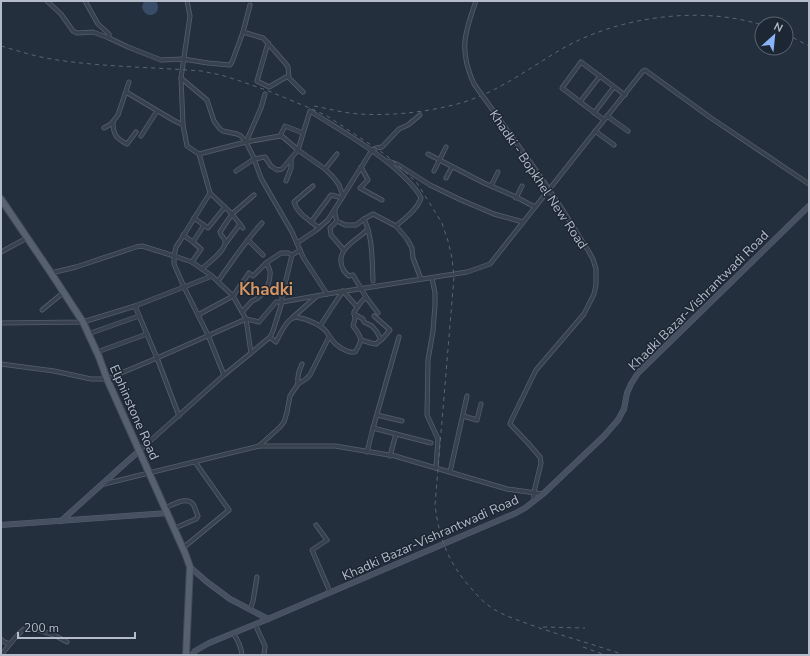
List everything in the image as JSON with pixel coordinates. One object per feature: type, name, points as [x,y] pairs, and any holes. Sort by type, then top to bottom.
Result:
[{"type":"main road","name":"Elphinstone Road","points":[[1,199],[83,322],[97,352],[107,379],[175,528],[190,567],[186,655]]},
{"type":"street","points":[[47,1],[61,14],[74,32],[93,32],[128,48],[161,60],[183,59],[230,65],[243,32],[250,5]]},
{"type":"street","points":[[85,1],[98,24],[109,34],[109,38]]},
{"type":"street","points":[[187,1],[190,16],[181,78],[187,146],[199,154],[210,193],[232,214],[243,228]]},
{"type":"street","name":"Khadki - Bopkhel New Road","points":[[476,1],[464,43],[464,53],[468,71],[474,84],[564,212],[593,259],[596,269],[594,294],[584,314],[550,356],[536,370],[510,421],[510,424],[540,457],[541,463],[534,492]]},
{"type":"street","points":[[243,32],[263,38],[288,67],[288,76],[291,81],[303,92]]},
{"type":"street","points":[[268,43],[257,81],[269,87],[288,76]]},
{"type":"street","points":[[604,120],[562,88],[581,62],[624,95]]},
{"type":"street","points":[[1,364],[54,371],[91,379],[107,379],[246,319],[259,322],[276,302],[467,272],[490,264],[645,70],[711,118],[809,184]]},
{"type":"street","points":[[580,102],[600,76]]},
{"type":"street","points":[[181,78],[207,100],[214,121],[220,129],[238,134],[246,142],[261,178],[292,232],[303,257],[327,294]]},
{"type":"street","points":[[104,128],[113,122],[118,115],[129,82]]},
{"type":"street","points":[[594,113],[614,87]]},
{"type":"street","points":[[126,92],[184,125]]},
{"type":"street","points":[[246,142],[261,108],[265,94]]},
{"type":"street","points":[[141,136],[157,111]]},
{"type":"street","points":[[236,171],[254,159],[264,156],[276,170],[282,169],[298,150],[310,111],[372,150],[413,185],[421,198],[420,201],[414,210],[396,226]]},
{"type":"street","points":[[297,242],[315,231],[328,220],[372,150],[382,146],[399,129],[408,125],[420,115]]},
{"type":"street","points":[[607,116],[628,130]]},
{"type":"street","points":[[113,122],[113,131],[115,135],[127,144],[136,132]]},
{"type":"street","points":[[280,136],[285,126],[303,133]]},
{"type":"street","points":[[595,131],[614,145]]},
{"type":"street","points":[[199,154],[246,142],[280,136],[325,169],[339,185],[342,197]]},
{"type":"street","points":[[434,171],[446,147]]},
{"type":"street","points":[[325,169],[336,154]]},
{"type":"street","points":[[428,154],[535,207]]},
{"type":"street","points":[[286,181],[291,168],[290,159]]},
{"type":"street","points":[[385,160],[397,164],[430,185],[461,200],[494,214],[524,222]]},
{"type":"street","points":[[362,167],[368,180],[360,188],[382,200]]},
{"type":"street","points":[[446,178],[452,167]]},
{"type":"street","points":[[491,186],[498,172]]},
{"type":"street","points":[[313,186],[294,202],[296,208],[319,228]]},
{"type":"street","points":[[516,198],[522,186]]},
{"type":"street","points":[[210,193],[176,247],[174,264],[184,288],[208,335],[224,375]]},
{"type":"street","points":[[226,243],[220,232],[232,214],[254,195]]},
{"type":"street","points":[[311,222],[331,195],[342,197]]},
{"type":"street","name":"Khadki Bazar-Vishrantwadi Road","points":[[192,655],[195,651],[209,642],[268,619],[526,508],[543,494],[604,436],[618,420],[624,409],[627,393],[638,372],[809,206]]},
{"type":"street","points":[[194,218],[208,228],[225,207]]},
{"type":"street","points":[[335,209],[337,221],[345,225],[356,225],[373,214],[396,226],[410,243],[413,258],[421,279]]},
{"type":"street","points":[[364,219],[368,229],[373,281]]},
{"type":"street","points":[[337,221],[330,228],[331,235],[344,250]]},
{"type":"street","points":[[218,281],[252,233],[262,223]]},
{"type":"street","points":[[202,269],[221,252],[240,224]]},
{"type":"street","points":[[192,242],[204,225]]},
{"type":"street","points":[[368,229],[344,250],[341,258],[343,271],[349,276],[353,275],[366,297],[378,313]]},
{"type":"street","points":[[183,235],[201,249],[192,262]]},
{"type":"street","points":[[1,252],[27,238]]},
{"type":"street","points":[[248,240],[263,255]]},
{"type":"street","points":[[51,273],[76,267],[142,246],[192,262],[212,276],[233,296],[246,319],[251,353]]},
{"type":"street","points":[[61,521],[224,375],[270,337],[282,302],[282,296],[292,255],[300,250]]},
{"type":"street","points":[[198,314],[233,296],[249,273],[253,276],[266,263],[280,253],[288,253],[292,255]]},
{"type":"street","points":[[242,312],[252,301],[262,295],[270,283],[271,274],[266,263]]},
{"type":"street","points":[[1,323],[83,322],[135,306],[212,276]]},
{"type":"street","points":[[432,278],[435,293],[435,310],[428,360],[429,376],[427,415],[438,439],[436,468]]},
{"type":"street","points":[[343,291],[357,307]]},
{"type":"street","points":[[320,326],[343,291]]},
{"type":"street","points":[[42,310],[64,292]]},
{"type":"street","points":[[270,337],[276,342],[289,320],[318,295]]},
{"type":"street","points":[[291,319],[298,317],[320,326],[334,344],[353,353],[357,351],[361,340],[361,337],[353,326],[355,318],[354,312],[366,297]]},
{"type":"street","points":[[135,306],[157,358],[178,416]]},
{"type":"street","points":[[354,314],[372,326],[381,340]]},
{"type":"street","points":[[88,334],[139,316]]},
{"type":"street","points":[[361,340],[376,344],[390,330],[374,316]]},
{"type":"street","points":[[97,352],[147,334]]},
{"type":"street","points":[[259,446],[284,422],[290,396],[298,384],[310,375],[329,336]]},
{"type":"street","points":[[367,452],[399,337]]},
{"type":"street","points":[[298,384],[298,372],[302,364]]},
{"type":"street","points":[[450,472],[467,396]]},
{"type":"street","points":[[463,416],[477,420],[481,404]]},
{"type":"street","points":[[377,415],[402,421]]},
{"type":"street","points":[[373,428],[431,443]]},
{"type":"street","points":[[390,456],[396,434]]},
{"type":"street","points":[[102,484],[259,446],[335,446],[390,456],[507,489],[543,494]]},
{"type":"street","points":[[183,548],[229,510],[196,462]]},
{"type":"street","points":[[534,492],[534,501]]},
{"type":"street","points":[[1,525],[167,511],[180,501],[186,500],[191,502],[198,516],[196,519],[175,528]]},
{"type":"street","points":[[316,525],[327,540],[312,550],[330,592]]},
{"type":"street","points":[[190,567],[230,599],[268,619]]},
{"type":"street","points":[[250,610],[257,577]]},
{"type":"street","points":[[255,624],[265,646],[264,655]]},
{"type":"street","points":[[1,655],[22,630],[26,628],[54,635],[67,642]]},
{"type":"street","points":[[233,633],[241,648],[242,655]]},
{"type":"street","points":[[1,639],[8,644],[11,643]]},
{"type":"water","points":[[144,1],[156,1],[158,10],[156,13],[150,15],[144,12],[142,7]]},
{"type":"railway","points":[[314,106],[336,111],[372,114],[398,114],[436,109],[461,103],[488,93],[560,50],[606,29],[632,22],[685,15],[738,19],[754,23]]},
{"type":"railway","points":[[794,38],[809,46]]},
{"type":"railway","points":[[1,46],[32,55],[70,62],[201,71],[240,81],[266,90],[327,116],[383,153],[417,183],[442,223],[452,258],[454,277],[435,505],[442,539],[450,559],[462,578],[470,587],[483,601],[497,611],[531,625],[624,655]]},
{"type":"railway","points":[[543,627],[585,628]]},
{"type":"railway","points":[[583,647],[605,655]]},
{"type":"district","name":"Khadki","points":[[266,289]]}]
